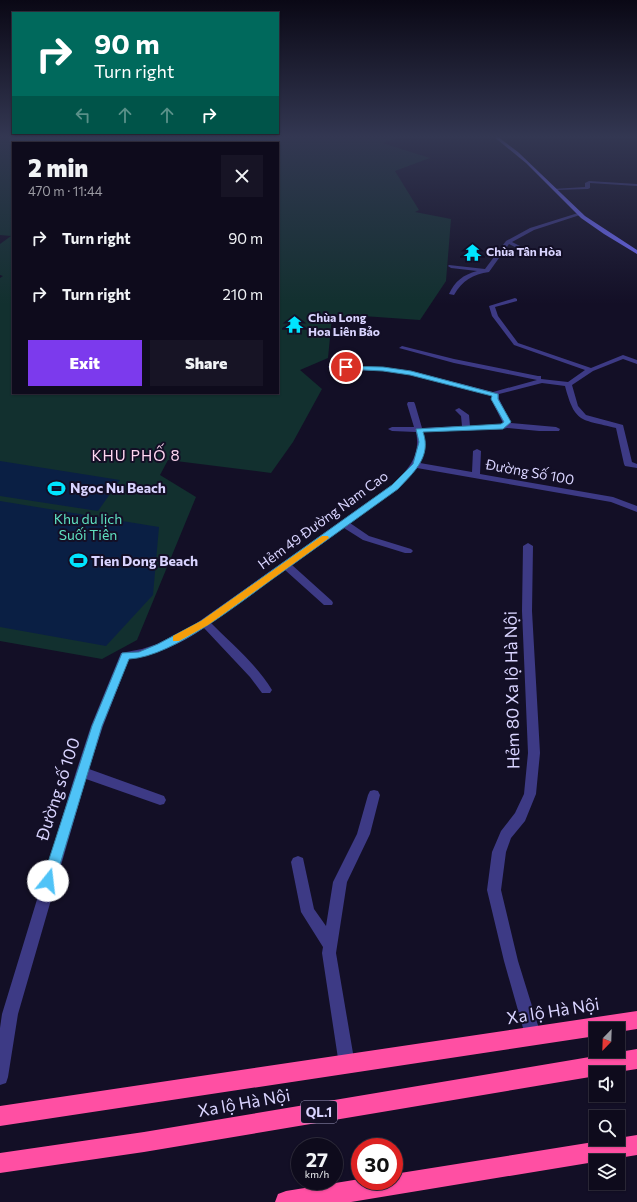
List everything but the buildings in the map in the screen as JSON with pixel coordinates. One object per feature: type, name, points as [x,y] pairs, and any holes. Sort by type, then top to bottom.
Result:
[{"type":"highway","name":"Xa lộ Hà Nội","points":[[0,1116],[347,1065],[637,1020]]},
{"type":"highway","name":"Xa lộ Hà Nội","points":[[0,1163],[144,1142],[637,1059]]},
{"type":"highway","points":[[286,1202],[637,1145]]},
{"type":"street","points":[[558,192],[580,214],[636,250]]},
{"type":"street","points":[[452,294],[456,284],[462,278],[487,271],[508,242],[532,229],[580,214]]},
{"type":"street","points":[[508,242],[529,252]]},
{"type":"street","points":[[452,266],[487,271]]},
{"type":"street","points":[[515,300],[492,306],[495,316],[516,344],[591,370]]},
{"type":"street","points":[[402,348],[448,360],[568,384],[591,370],[623,357],[637,362]]},
{"type":"street","points":[[331,367],[383,369],[411,373],[495,395]]},
{"type":"street","points":[[495,395],[496,393],[510,388],[540,379]]},
{"type":"street","points":[[568,384],[574,406],[583,416],[620,427],[628,464],[637,466]]},
{"type":"street","points":[[495,395],[495,399],[507,422],[505,425]]},
{"type":"street","name":"Hẻm 49 Đường Nam Cao","points":[[125,656],[139,655],[161,647],[205,623],[395,487],[416,465],[423,442],[411,404]]},
{"type":"street","points":[[459,410],[465,415],[466,428]]},
{"type":"street","points":[[392,428],[419,430],[505,425],[556,429]]},
{"type":"street","points":[[476,476],[477,451]]},
{"type":"street","name":"Đường Số 100","points":[[416,465],[613,500],[637,510]]},
{"type":"street","points":[[345,524],[366,538],[408,551]]},
{"type":"street","name":"Hẻm 80 Xa lộ Hà Nội","points":[[528,546],[527,611],[534,753],[530,794],[520,817],[506,835],[499,852],[494,890],[511,961],[534,1035]]},
{"type":"street","points":[[286,565],[328,603]]},
{"type":"street","points":[[205,623],[254,674],[266,690]]},
{"type":"street","name":"Đường số 100","points":[[0,1077],[10,1014],[82,772],[97,726],[125,656]]},
{"type":"street","points":[[82,772],[160,800]]},
{"type":"street","points":[[347,1065],[330,945],[340,882],[363,834],[374,795]]},
{"type":"street","points":[[298,862],[308,912],[330,945]]},
{"type":"green space","name":"Khu du lịch Suối Tiên","points":[[0,192],[12,192],[12,394],[279,394],[279,192],[408,192],[419,210],[415,212],[451,219],[446,281],[420,320],[363,316],[332,317],[328,358],[300,370],[322,389],[293,442],[271,473],[168,460],[160,475],[196,497],[137,640],[102,659],[0,641],[0,278],[3,276],[0,275],[0,244],[11,236],[0,235]]},
{"type":"water","name":"Ngoc Nu Beach","points":[[0,461],[120,480],[98,511],[0,496]]},
{"type":"water","name":"Tien Dong Beach","points":[[0,501],[159,527],[153,595],[106,646],[0,627]]},
{"type":"slow traffic","points":[[176,639],[205,623],[325,538]]},
{"type":"place","name":"Chùa Tân Hòa","points":[[473,252]]},
{"type":"place","name":"Chùa Long Hoa Liên Bảo","points":[[295,325]]},
{"type":"place","name":"Ngoc Nu Beach","points":[[57,488]]},
{"type":"place","name":"Tien Dong Beach","points":[[78,561]]},
{"type":"district","name":"KHU PHỐ 8","points":[[136,456]]},
{"type":"route","points":[[48,881],[97,726],[125,656],[139,655],[161,647],[205,623],[395,487],[416,465],[423,442],[419,430],[503,426],[507,422],[495,399],[495,395],[429,379],[411,373],[383,369],[346,367]]}]
